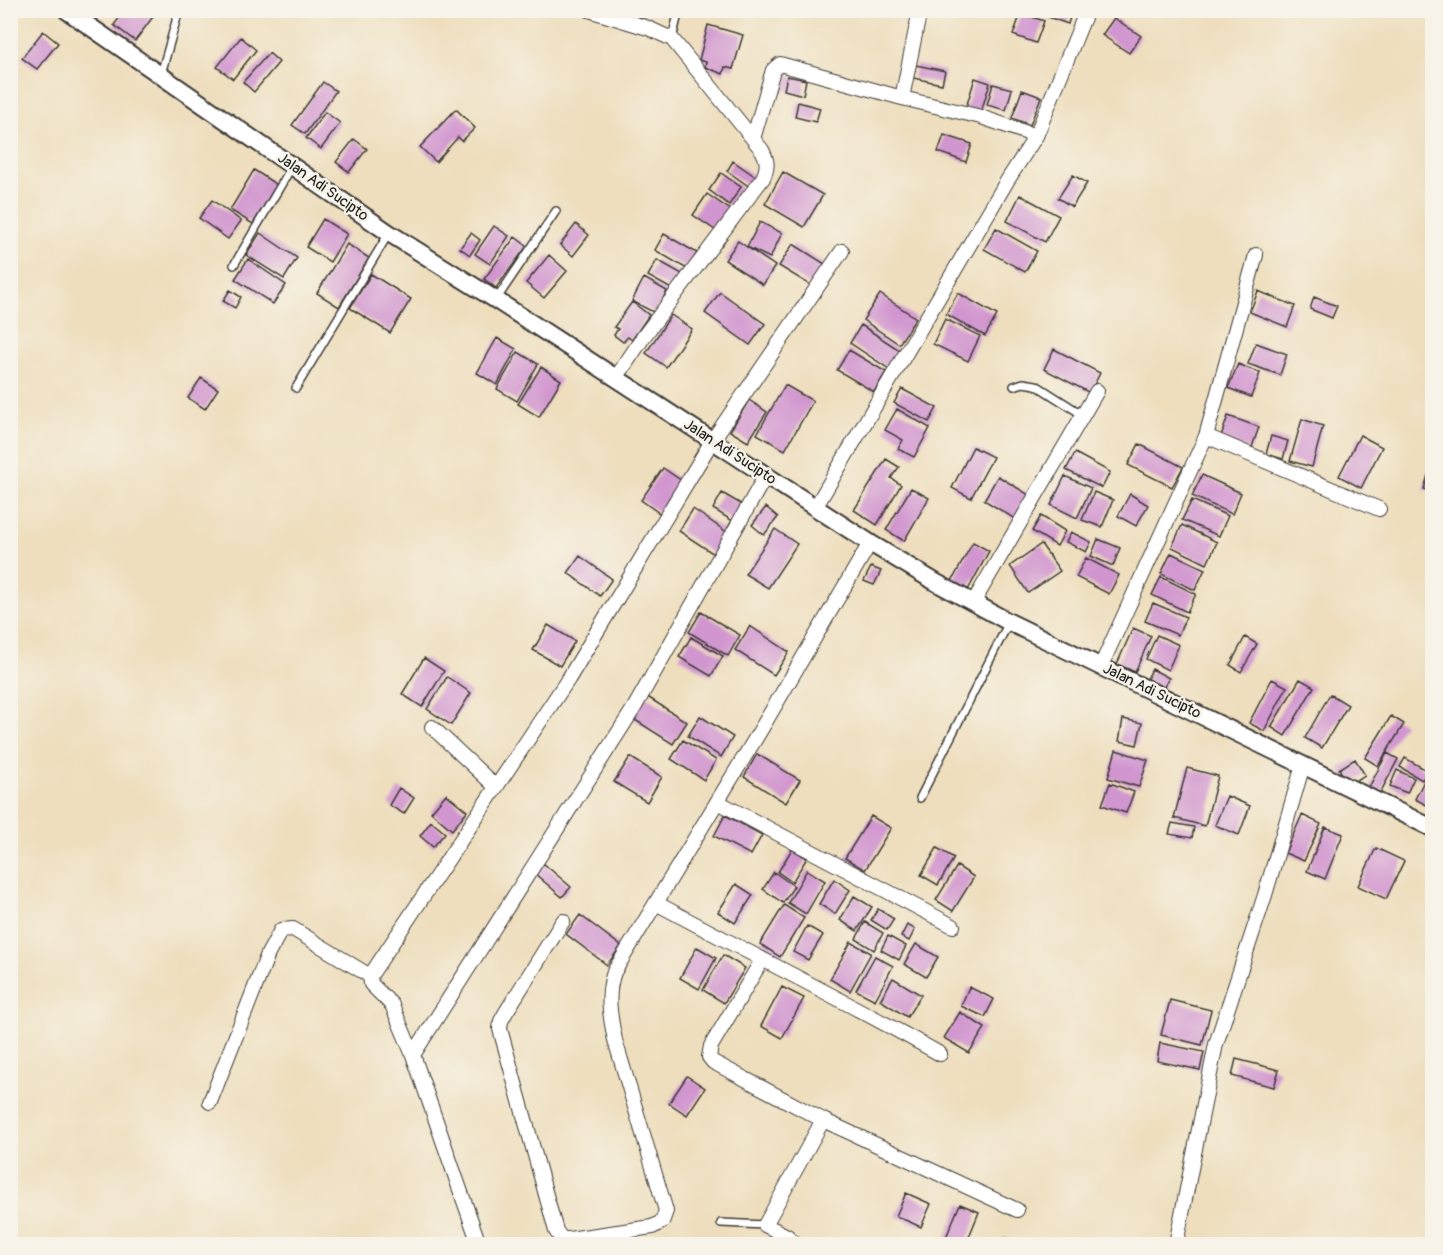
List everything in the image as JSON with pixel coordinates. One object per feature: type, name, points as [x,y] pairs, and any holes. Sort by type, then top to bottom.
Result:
[{"type":"street","name":"Jalan Adi Sucipto","points":[[66,10],[389,233],[870,543],[1009,622],[1432,828]]},
{"type":"street","points":[[589,10],[648,28],[672,39],[767,159],[767,168],[763,178],[644,336],[616,378]]},
{"type":"street","points":[[902,98],[920,10]]},
{"type":"street","points":[[815,508],[1007,181],[1036,136],[1087,10]]},
{"type":"street","points":[[753,139],[772,70],[780,64],[981,117],[1036,136]]},
{"type":"street","points":[[479,1245],[413,1055],[392,1005],[371,984],[370,976],[569,678],[712,441],[842,251]]},
{"type":"street","points":[[1101,666],[1206,436],[1256,255]]},
{"type":"street","points":[[973,603],[1097,391]]},
{"type":"street","points":[[1206,436],[1379,509]]},
{"type":"street","points":[[413,1055],[634,708],[766,475]]},
{"type":"street","points":[[563,921],[501,1021],[500,1029],[556,1231],[562,1239],[570,1239],[652,1227],[662,1222],[666,1211],[615,1040],[608,987],[614,972],[718,802],[870,543]]},
{"type":"street","points":[[432,727],[496,787]]},
{"type":"street","points":[[1176,1245],[1216,1044],[1265,895],[1303,765]]},
{"type":"street","points":[[718,802],[953,926]]},
{"type":"street","points":[[656,903],[858,1008],[940,1054]]},
{"type":"street","points":[[210,1102],[268,954],[281,930],[292,929],[370,976]]},
{"type":"street","points":[[762,960],[711,1046],[709,1057],[713,1062],[823,1120],[1017,1210]]},
{"type":"street","points":[[795,1245],[787,1236],[765,1225],[823,1120]]},
{"type":"lane","points":[[160,77],[178,14],[177,10]]},
{"type":"lane","points":[[672,39],[679,10]]},
{"type":"lane","points":[[234,265],[293,166]]},
{"type":"lane","points":[[496,300],[556,211]]},
{"type":"lane","points":[[296,388],[389,233]]},
{"type":"lane","points":[[1014,386],[1023,383],[1036,385],[1083,415]]},
{"type":"lane","points":[[920,798],[1009,622]]},
{"type":"lane","points":[[721,1223],[765,1225]]},
{"type":"building","points":[[125,10],[158,10],[135,41],[114,25]]},
{"type":"building","points":[[630,10],[646,10],[643,17],[629,12]]},
{"type":"building","points":[[1038,10],[1072,10],[1068,24],[1037,13]]},
{"type":"building","points":[[1021,13],[1044,21],[1036,43],[1013,35]]},
{"type":"building","points":[[1114,18],[1141,36],[1129,53],[1102,35]]},
{"type":"building","points":[[708,25],[743,35],[733,69],[725,67],[723,74],[705,67],[706,62],[699,60]]},
{"type":"building","points":[[43,31],[58,43],[37,69],[22,58]]},
{"type":"building","points":[[241,37],[256,50],[233,79],[217,67]]},
{"type":"building","points":[[269,53],[279,62],[254,92],[243,82]]},
{"type":"building","points":[[916,65],[945,71],[942,84],[913,78]]},
{"type":"building","points":[[787,76],[806,80],[803,95],[784,90]]},
{"type":"building","points":[[975,78],[990,83],[980,115],[965,111]]},
{"type":"building","points":[[323,82],[336,91],[305,134],[292,125]]},
{"type":"building","points":[[993,84],[1012,89],[1006,110],[987,105]]},
{"type":"building","points":[[1022,90],[1041,97],[1030,125],[1012,118]]},
{"type":"building","points":[[798,102],[820,108],[816,122],[795,117]]},
{"type":"building","points":[[456,109],[475,128],[462,141],[458,137],[436,162],[420,147]]},
{"type":"building","points":[[325,112],[340,123],[321,149],[306,138]]},
{"type":"building","points":[[944,135],[972,144],[966,162],[938,152]]},
{"type":"building","points":[[354,139],[367,149],[349,172],[336,162]]},
{"type":"building","points":[[733,161],[756,177],[750,187],[727,171]]},
{"type":"building","points":[[254,170],[277,185],[253,224],[230,210]]},
{"type":"building","points":[[783,172],[823,195],[804,227],[765,204]]},
{"type":"building","points":[[721,173],[741,187],[729,205],[709,190]]},
{"type":"building","points":[[1073,175],[1087,183],[1072,207],[1058,198]]},
{"type":"building","points":[[707,194],[732,211],[718,232],[693,215]]},
{"type":"building","points":[[1020,195],[1059,216],[1045,242],[1007,221]]},
{"type":"building","points":[[212,200],[241,221],[228,239],[199,218]]},
{"type":"building","points":[[323,219],[347,234],[330,262],[306,247]]},
{"type":"building","points":[[760,222],[782,233],[770,258],[747,247]]},
{"type":"building","points":[[576,224],[589,235],[573,256],[560,245]]},
{"type":"building","points":[[494,226],[509,236],[490,264],[475,254]]},
{"type":"building","points":[[996,228],[1037,251],[1025,272],[984,249]]},
{"type":"building","points":[[260,233],[297,258],[284,279],[246,255]]},
{"type":"building","points":[[471,233],[480,240],[470,255],[460,248]]},
{"type":"building","points":[[664,234],[697,253],[687,269],[655,250]]},
{"type":"building","points":[[515,237],[527,246],[496,288],[484,279]]},
{"type":"building","points":[[738,241],[775,266],[763,285],[725,260]]},
{"type":"building","points":[[347,244],[369,258],[339,307],[317,293]]},
{"type":"building","points":[[793,244],[825,264],[812,286],[779,266]]},
{"type":"building","points":[[549,255],[567,271],[544,298],[526,283]]},
{"type":"building","points":[[248,259],[286,285],[273,304],[235,279]]},
{"type":"building","points":[[657,260],[684,275],[675,291],[648,276]]},
{"type":"building","points":[[371,274],[411,299],[390,333],[350,308]]},
{"type":"building","points":[[644,278],[667,291],[655,313],[632,301]]},
{"type":"building","points":[[230,290],[241,297],[235,308],[223,301]]},
{"type":"building","points":[[1258,291],[1295,306],[1287,327],[1250,312]]},
{"type":"building","points":[[720,292],[765,324],[750,345],[705,313]]},
{"type":"building","points":[[958,293],[997,315],[985,336],[946,314]]},
{"type":"building","points":[[880,294],[916,318],[899,344],[863,320]]},
{"type":"building","points":[[1314,297],[1337,306],[1332,318],[1310,309]]},
{"type":"building","points":[[632,302],[649,315],[632,340],[628,337],[623,342],[614,335],[618,329],[614,327]]},
{"type":"building","points":[[671,315],[692,329],[666,367],[646,353]]},
{"type":"building","points":[[945,319],[980,336],[968,361],[933,344]]},
{"type":"building","points":[[861,325],[904,353],[892,371],[850,343]]},
{"type":"building","points":[[497,338],[516,349],[497,385],[477,373]]},
{"type":"building","points":[[1256,343],[1287,354],[1280,375],[1248,364]]},
{"type":"building","points":[[1054,349],[1100,373],[1090,393],[1044,369]]},
{"type":"building","points":[[849,350],[886,372],[874,392],[837,370]]},
{"type":"building","points":[[518,352],[538,364],[517,401],[497,389]]},
{"type":"building","points":[[1238,364],[1260,373],[1251,397],[1228,388]]},
{"type":"building","points":[[541,367],[561,380],[539,417],[518,404]]},
{"type":"building","points":[[201,378],[218,389],[205,409],[188,398]]},
{"type":"building","points":[[785,385],[813,401],[785,450],[757,434]]},
{"type":"building","points":[[902,389],[937,408],[929,422],[894,403]]},
{"type":"building","points":[[749,400],[767,412],[748,442],[730,431]]},
{"type":"building","points":[[897,409],[930,428],[914,457],[898,449],[903,440],[885,430]]},
{"type":"building","points":[[1228,416],[1259,427],[1251,450],[1220,439]]},
{"type":"building","points":[[1302,419],[1323,426],[1312,467],[1290,461]]},
{"type":"building","points":[[1360,435],[1382,447],[1361,488],[1339,476]]},
{"type":"building","points":[[1271,436],[1288,441],[1283,459],[1266,454]]},
{"type":"building","points":[[1139,444],[1183,467],[1172,487],[1128,465]]},
{"type":"building","points":[[973,447],[993,457],[971,498],[952,488]]},
{"type":"building","points":[[1075,453],[1110,472],[1102,488],[1066,470]]},
{"type":"building","points":[[886,459],[899,467],[891,478],[901,485],[877,525],[854,510]]},
{"type":"building","points":[[1432,462],[1432,491],[1424,489]]},
{"type":"building","points":[[663,468],[685,483],[663,516],[641,500]]},
{"type":"building","points":[[1202,475],[1241,493],[1232,514],[1192,496]]},
{"type":"building","points":[[998,476],[1029,495],[1015,519],[984,500]]},
{"type":"building","points":[[1065,476],[1091,488],[1077,518],[1051,505]]},
{"type":"building","points":[[911,488],[929,498],[904,541],[886,530]]},
{"type":"building","points":[[1094,492],[1113,500],[1102,527],[1082,520]]},
{"type":"building","points":[[722,493],[746,507],[736,523],[713,509]]},
{"type":"building","points":[[1130,494],[1148,505],[1136,526],[1118,516]]},
{"type":"building","points":[[1192,500],[1228,516],[1219,536],[1182,520]]},
{"type":"building","points":[[766,507],[778,517],[764,535],[752,525]]},
{"type":"building","points":[[693,509],[731,535],[717,556],[679,531]]},
{"type":"building","points":[[1041,516],[1065,531],[1057,546],[1032,531]]},
{"type":"building","points":[[1182,525],[1217,542],[1207,564],[1172,547]]},
{"type":"building","points":[[775,529],[797,544],[768,588],[745,574]]},
{"type":"building","points":[[1071,532],[1091,542],[1086,552],[1066,542]]},
{"type":"building","points":[[1098,539],[1120,548],[1113,566],[1091,556]]},
{"type":"building","points":[[973,542],[989,551],[968,590],[952,581]]},
{"type":"building","points":[[1041,544],[1060,571],[1028,593],[1010,566]]},
{"type":"building","points":[[1171,553],[1205,569],[1195,590],[1161,574]]},
{"type":"building","points":[[580,556],[612,579],[600,596],[568,573]]},
{"type":"building","points":[[1086,558],[1119,575],[1109,594],[1076,577]]},
{"type":"building","points":[[871,567],[881,571],[874,585],[864,581]]},
{"type":"building","points":[[1161,577],[1196,594],[1187,612],[1152,595]]},
{"type":"building","points":[[1153,603],[1186,617],[1178,635],[1145,621]]},
{"type":"building","points":[[701,612],[740,635],[728,656],[689,632]]},
{"type":"building","points":[[548,625],[575,641],[560,666],[533,650]]},
{"type":"building","points":[[750,626],[789,652],[774,675],[735,650]]},
{"type":"building","points":[[1133,628],[1151,636],[1135,672],[1117,664]]},
{"type":"building","points":[[1157,635],[1179,645],[1168,670],[1146,659]]},
{"type":"building","points":[[691,637],[723,656],[711,676],[679,657]]},
{"type":"building","points":[[1245,637],[1257,644],[1241,672],[1230,665]]},
{"type":"building","points":[[424,658],[444,671],[422,707],[402,694]]},
{"type":"building","points":[[1152,669],[1169,678],[1161,692],[1145,683]]},
{"type":"building","points":[[447,677],[471,693],[451,725],[427,709]]},
{"type":"building","points":[[1272,679],[1287,687],[1264,731],[1249,723]]},
{"type":"building","points":[[1300,679],[1314,687],[1285,736],[1271,727]]},
{"type":"building","points":[[1330,694],[1348,705],[1322,748],[1305,738]]},
{"type":"building","points":[[646,696],[687,722],[673,744],[632,718]]},
{"type":"building","points":[[700,716],[733,737],[721,757],[688,736]]},
{"type":"building","points":[[1391,716],[1404,724],[1378,766],[1365,758]]},
{"type":"building","points":[[1123,719],[1142,723],[1137,745],[1119,741]]},
{"type":"building","points":[[683,740],[716,760],[704,780],[671,759]]},
{"type":"building","points":[[1116,750],[1148,760],[1139,787],[1108,778]]},
{"type":"building","points":[[1387,753],[1398,759],[1377,799],[1366,793]]},
{"type":"building","points":[[757,754],[800,780],[786,803],[744,777]]},
{"type":"building","points":[[630,757],[662,777],[647,802],[614,782]]},
{"type":"building","points":[[1405,758],[1428,771],[1422,780],[1400,767]]},
{"type":"building","points":[[1355,759],[1365,775],[1349,785],[1339,769]]},
{"type":"building","points":[[1432,765],[1432,808],[1415,799]]},
{"type":"building","points":[[1187,768],[1218,776],[1205,826],[1174,818]]},
{"type":"building","points":[[1397,770],[1414,778],[1407,793],[1390,786]]},
{"type":"building","points":[[1110,783],[1134,792],[1126,813],[1102,805]]},
{"type":"building","points":[[399,788],[414,798],[404,814],[389,805]]},
{"type":"building","points":[[446,794],[467,811],[452,830],[431,812]]},
{"type":"building","points":[[1227,796],[1250,806],[1239,835],[1215,825]]},
{"type":"building","points":[[725,815],[762,835],[751,855],[714,836]]},
{"type":"building","points":[[1302,815],[1321,824],[1304,861],[1285,853]]},
{"type":"building","points":[[871,816],[891,828],[865,870],[845,858]]},
{"type":"building","points":[[431,821],[445,833],[433,847],[420,836]]},
{"type":"building","points":[[1172,823],[1194,827],[1192,838],[1169,834]]},
{"type":"building","points":[[1325,827],[1343,834],[1325,879],[1307,871]]},
{"type":"building","points":[[937,848],[954,858],[938,885],[921,875]]},
{"type":"building","points":[[1376,848],[1404,861],[1386,899],[1358,886]]},
{"type":"building","points":[[792,849],[807,858],[792,882],[778,872]]},
{"type":"building","points":[[543,863],[571,887],[562,897],[534,873]]},
{"type":"building","points":[[957,866],[974,877],[953,911],[936,900]]},
{"type":"building","points":[[807,870],[825,881],[806,914],[788,903]]},
{"type":"building","points":[[774,872],[794,886],[783,903],[763,889]]},
{"type":"building","points":[[834,879],[850,890],[835,914],[819,904]]},
{"type":"building","points":[[736,884],[753,895],[735,923],[718,912]]},
{"type":"building","points":[[854,896],[872,907],[857,931],[840,920]]},
{"type":"building","points":[[784,905],[804,918],[780,957],[760,944]]},
{"type":"building","points":[[878,909],[894,919],[887,930],[871,920]]},
{"type":"building","points":[[580,915],[621,946],[607,965],[566,934]]},
{"type":"building","points":[[865,922],[883,933],[874,950],[856,939]]},
{"type":"building","points":[[907,925],[915,929],[909,941],[901,937]]},
{"type":"building","points":[[807,926],[823,935],[808,960],[793,952]]},
{"type":"building","points":[[888,936],[906,946],[899,960],[881,950]]},
{"type":"building","points":[[851,942],[871,953],[850,991],[830,979]]},
{"type":"building","points":[[916,944],[938,957],[926,977],[904,964]]},
{"type":"building","points":[[697,947],[716,958],[699,989],[680,978]]},
{"type":"building","points":[[723,955],[745,968],[724,1003],[703,990]]},
{"type":"building","points":[[875,956],[893,966],[875,1000],[856,990]]},
{"type":"building","points":[[893,978],[921,995],[907,1017],[880,1000]]},
{"type":"building","points":[[782,987],[804,998],[782,1038],[761,1026]]},
{"type":"building","points":[[969,987],[994,999],[985,1017],[961,1006]]},
{"type":"building","points":[[1170,1000],[1211,1010],[1202,1045],[1161,1035]]},
{"type":"building","points":[[960,1012],[985,1028],[969,1053],[944,1038]]},
{"type":"building","points":[[1160,1043],[1204,1052],[1200,1070],[1157,1061]]},
{"type":"building","points":[[1236,1059],[1279,1070],[1274,1087],[1232,1076]]},
{"type":"building","points":[[687,1076],[705,1088],[687,1115],[669,1103]]},
{"type":"building","points":[[906,1193],[931,1204],[921,1227],[896,1216]]},
{"type":"building","points":[[960,1204],[979,1212],[966,1244],[944,1242]]},
{"type":"building","points":[[1005,1238],[1019,1244],[1002,1244]]}]
